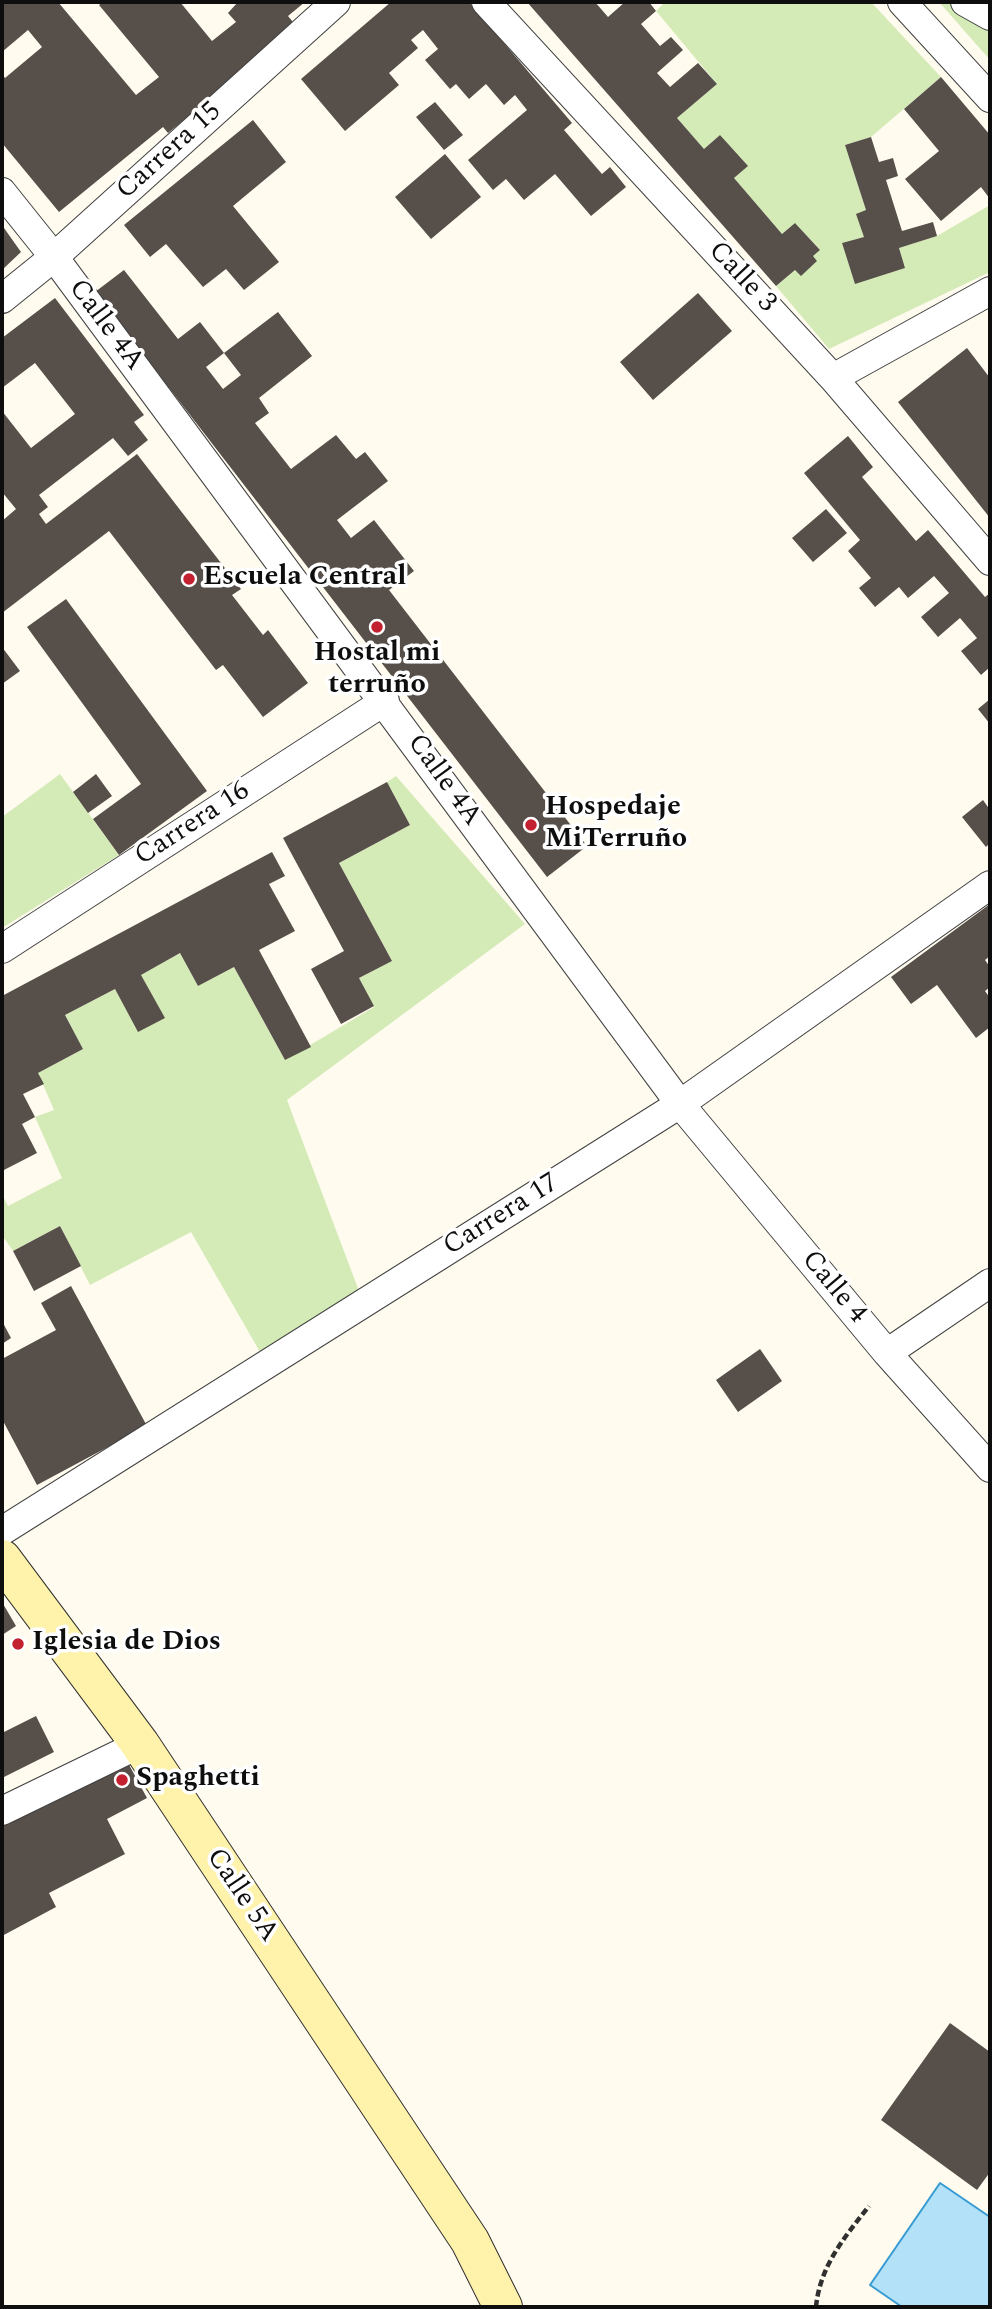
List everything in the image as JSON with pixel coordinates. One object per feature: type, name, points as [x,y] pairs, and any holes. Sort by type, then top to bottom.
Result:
[{"type":"main road","name":"Calle 5A","points":[[2,1559],[140,1744],[470,2241],[503,2307]]},
{"type":"street","name":"Carrera 15","points":[[2,299],[54,257],[336,2]]},
{"type":"street","name":"Calle 3","points":[[486,2],[834,378],[990,561]]},
{"type":"street","points":[[902,2],[990,98]]},
{"type":"street","points":[[965,2],[990,16]]},
{"type":"street","name":"Calle 4A","points":[[2,192],[54,257],[385,701],[680,1104]]},
{"type":"street","points":[[834,378],[990,291]]},
{"type":"street","name":"Carrera 16","points":[[2,949],[385,701]]},
{"type":"street","name":"Carrera 17","points":[[2,1531],[680,1104],[990,885]]},
{"type":"street","name":"Calle 4","points":[[680,1104],[887,1353],[990,1468]]},
{"type":"street","points":[[887,1353],[990,1283]]},
{"type":"street","points":[[2,1811],[140,1744]]},
{"type":"path","points":[[816,2307],[818,2283],[831,2256],[869,2206]]},
{"type":"green space","points":[[665,2],[871,2],[941,77],[871,137],[845,145],[866,210],[864,237],[842,243],[855,283],[905,268],[899,248],[937,236],[990,205],[990,272],[829,349],[776,286],[795,270],[801,275],[817,261],[813,256],[820,250],[795,223],[782,234],[734,178],[747,166],[720,135],[704,149],[677,118],[717,84],[656,11]]},
{"type":"green space","points":[[939,2],[990,2],[990,60]]},
{"type":"green space","points":[[60,774],[119,855],[2,928],[2,817]]},
{"type":"green space","points":[[396,776],[525,924],[287,1100],[362,1299],[264,1359],[191,1232],[90,1285],[60,1226],[13,1251],[2,1235],[2,1194],[8,1206],[62,1178],[35,1117],[54,1110],[38,1073],[83,1049],[65,1015],[115,989],[138,1031],[164,1018],[141,975],[180,953],[198,986],[234,967],[285,1060],[374,1007],[359,978],[392,961],[339,863],[410,825],[387,782]]},
{"type":"water","points":[[940,2183],[990,2217],[990,2307],[902,2307],[870,2285]]},
{"type":"building","points":[[2,2],[58,2],[136,95],[159,77],[99,5],[103,2],[180,2],[212,41],[236,22],[228,13],[238,2],[305,2],[288,16],[297,27],[168,133],[163,127],[59,212],[2,143],[2,74],[5,78],[42,47],[28,30],[2,52]]},
{"type":"building","points":[[391,2],[469,2],[572,123],[564,130],[602,174],[610,167],[626,187],[591,216],[555,174],[524,200],[506,179],[493,190],[468,160],[527,110],[515,95],[504,105],[486,84],[469,99],[456,84],[450,89],[425,60],[438,49],[423,30],[411,40],[418,48],[389,73],[399,85],[345,131],[301,79]]},
{"type":"building","points":[[527,2],[595,2],[608,17],[625,2],[649,2],[656,11],[641,24],[660,46],[671,37],[683,50],[657,73],[670,87],[698,63],[717,84],[677,118],[704,149],[720,135],[748,166],[734,178],[782,234],[795,223],[820,250],[813,256],[817,261],[801,276],[795,270],[776,286]]},
{"type":"building","points":[[941,77],[990,135],[990,199],[981,187],[941,221],[905,179],[939,151],[904,109]]},
{"type":"building","points":[[435,102],[463,135],[444,150],[416,117]]},
{"type":"building","points":[[253,120],[286,162],[233,206],[279,262],[244,290],[226,269],[203,287],[166,244],[150,257],[124,225]]},
{"type":"building","points":[[871,137],[879,162],[893,158],[898,176],[886,180],[902,231],[933,222],[937,236],[899,248],[905,268],[855,284],[842,243],[864,237],[856,214],[866,210],[845,145]]},
{"type":"building","points":[[445,154],[481,197],[431,239],[395,197]]},
{"type":"building","points":[[4,228],[21,252],[2,270],[2,230]]},
{"type":"building","points":[[124,270],[178,339],[200,322],[224,353],[278,312],[312,356],[259,398],[269,413],[255,423],[291,469],[336,435],[356,459],[365,452],[388,481],[337,520],[351,538],[374,520],[414,571],[389,590],[587,846],[547,877],[95,292]],"holes":[[[224,353],[241,375],[223,389],[206,367]]]},
{"type":"building","points":[[698,293],[732,331],[653,400],[620,362]]},
{"type":"building","points":[[55,298],[144,415],[134,422],[148,440],[128,456],[113,438],[39,495],[48,507],[39,514],[46,524],[137,454],[241,589],[232,595],[263,635],[268,630],[308,683],[263,717],[223,665],[216,670],[109,531],[2,613],[2,521],[16,509],[2,492],[2,411],[31,448],[75,414],[35,363],[2,388],[2,338]]},
{"type":"building","points":[[967,348],[990,378],[990,518],[898,402]]},
{"type":"building","points":[[848,436],[873,467],[862,477],[916,541],[928,530],[985,597],[990,593],[990,667],[981,675],[961,651],[977,638],[960,618],[938,637],[921,617],[949,593],[934,576],[908,598],[899,587],[875,607],[859,588],[871,578],[848,551],[860,540],[804,473]]},
{"type":"building","points":[[826,509],[847,533],[813,562],[792,538]]},
{"type":"building","points":[[66,599],[207,791],[119,855],[93,819],[141,784],[27,627]]},
{"type":"building","points":[[2,647],[20,671],[2,684]]},
{"type":"building","points":[[990,699],[990,724],[978,709]]},
{"type":"building","points":[[96,774],[112,796],[88,813],[73,792]]},
{"type":"building","points":[[387,782],[410,825],[339,863],[392,961],[359,978],[374,1006],[341,1024],[311,969],[344,951],[283,838]]},
{"type":"building","points":[[983,800],[990,810],[990,843],[986,847],[962,817]]},
{"type":"building","points":[[272,852],[285,876],[269,884],[295,931],[259,950],[311,1047],[285,1060],[234,967],[198,986],[180,953],[141,975],[165,1018],[138,1032],[115,989],[65,1015],[83,1049],[38,1073],[44,1084],[23,1094],[35,1117],[22,1124],[37,1153],[2,1171],[2,996]]},
{"type":"building","points":[[990,904],[990,956],[985,960],[990,967],[990,987],[985,991],[990,998],[990,1027],[976,1038],[937,985],[911,1004],[891,977]]},
{"type":"building","points":[[60,1226],[81,1266],[34,1291],[13,1251]]},
{"type":"building","points":[[71,1286],[147,1426],[37,1485],[2,1419],[2,1359],[56,1330],[41,1303]]},
{"type":"building","points":[[2,1321],[11,1338],[2,1344]]},
{"type":"building","points":[[760,1349],[782,1381],[738,1412],[716,1380]]},
{"type":"building","points":[[2,1602],[16,1626],[2,1635]]},
{"type":"building","points":[[36,1716],[54,1752],[2,1778],[2,1733]]},
{"type":"building","points":[[127,1761],[147,1798],[107,1819],[125,1854],[49,1893],[56,1907],[2,1936],[2,1826]]},
{"type":"building","points":[[950,2023],[990,2052],[990,2172],[977,2190],[881,2120]]},
{"type":"place","name":"Escuela Central","points":[[189,579]]},
{"type":"place","name":"Hostal mi terruño","points":[[377,627]]},
{"type":"place","name":"Hospedaje MiTerruño","points":[[531,825]]},
{"type":"place","name":"Iglesia de Dios","points":[[18,1644]]},
{"type":"place","name":"Spaghetti","points":[[122,1780]]}]
